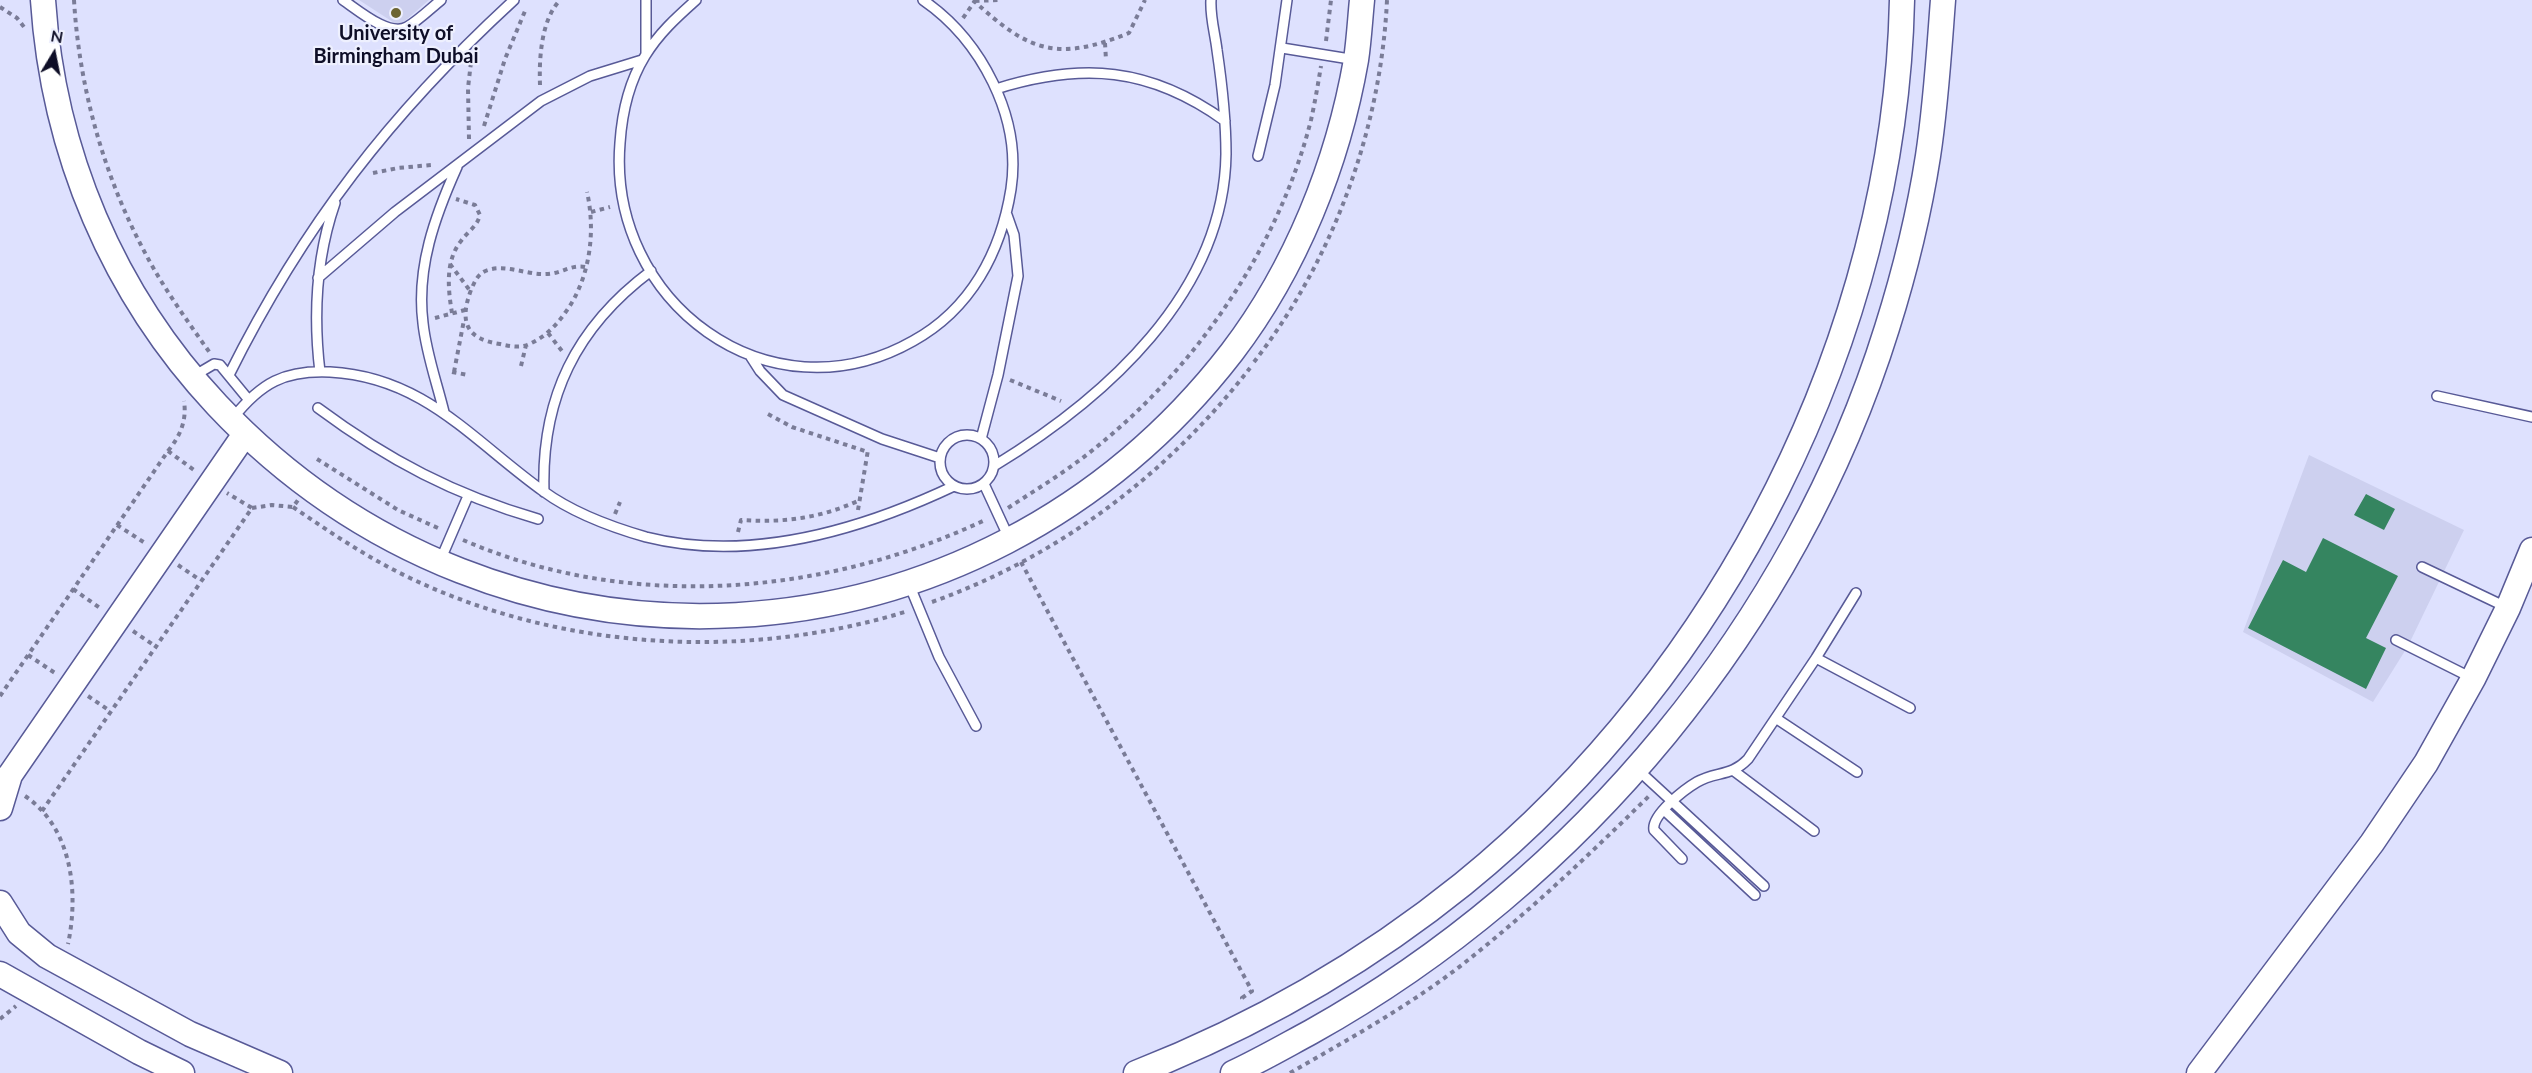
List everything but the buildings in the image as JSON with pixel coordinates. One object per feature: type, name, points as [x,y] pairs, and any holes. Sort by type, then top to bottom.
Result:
[{"type":"street","points":[[43,0],[54,85],[68,142],[86,198],[109,251],[136,301],[168,349],[238,427],[303,484],[357,519],[439,563],[506,588],[569,603],[659,616],[739,617],[818,608],[909,584],[970,561],[1041,524],[1106,478],[1153,439],[1196,396],[1235,349],[1269,298],[1298,244],[1321,188],[1339,130],[1356,60],[1362,0]]},
{"type":"street","points":[[1136,1073],[1178,1057],[1255,1020],[1324,980],[1462,885],[1569,785],[1664,673],[1706,612],[1744,550],[1799,442],[1850,309],[1884,169],[1898,75],[1902,0]]},
{"type":"street","points":[[1233,1073],[1364,1002],[1433,955],[1539,870],[1637,769],[1720,663],[1755,609],[1818,497],[1867,387],[1887,330],[1918,213],[1929,153],[1943,0]]},
{"type":"street","points":[[0,808],[6,781],[238,427]]},
{"type":"street","points":[[2199,1073],[2372,843],[2426,763],[2474,679],[2508,608],[2532,550]]},
{"type":"street","points":[[0,903],[19,933],[47,957],[190,1034],[280,1073]]},
{"type":"street","points":[[0,974],[139,1052],[182,1073]]},
{"type":"lane","points":[[343,0],[388,29],[399,30],[407,27],[441,0]]},
{"type":"lane","points":[[229,375],[268,299],[314,227],[345,184],[405,109],[476,35],[514,0]]},
{"type":"lane","points":[[644,57],[646,0]]},
{"type":"lane","points":[[696,0],[669,23],[644,57],[632,81],[621,126],[618,165],[623,204],[639,250],[651,271],[672,300],[704,330],[751,357],[780,365],[810,368],[840,367],[869,360],[897,350],[924,335],[947,317],[968,295],[985,270],[998,243],[1007,215],[1012,183],[1011,151],[1006,119],[996,89],[972,46],[956,28],[923,0]]},
{"type":"lane","points":[[1258,156],[1282,48],[1287,0]]},
{"type":"lane","points":[[994,466],[1053,429],[1123,370],[1179,298],[1194,271],[1210,234],[1224,185],[1225,121],[1210,2]]},
{"type":"lane","points":[[1282,48],[1356,60]]},
{"type":"lane","points":[[318,278],[395,212],[541,101],[590,76],[644,57]]},
{"type":"lane","points":[[996,89],[1032,77],[1069,72],[1107,73],[1160,85],[1202,105],[1225,121]]},
{"type":"lane","points":[[444,412],[422,322],[421,292],[424,262],[444,195],[458,164]]},
{"type":"lane","points":[[320,372],[316,340],[318,278],[329,221],[339,193]]},
{"type":"lane","points":[[981,439],[998,375],[1018,276],[1014,235],[1007,215]]},
{"type":"lane","points":[[544,492],[544,447],[548,425],[570,361],[613,302],[651,271]]},
{"type":"lane","points":[[751,357],[760,371],[783,395],[870,434],[940,458]]},
{"type":"lane","points":[[191,377],[217,364],[248,399]]},
{"type":"lane","points":[[238,427],[248,399],[274,380],[304,372],[364,376],[385,382],[426,400],[544,492],[594,518],[648,537],[685,544],[736,545],[803,537],[856,525],[927,499],[954,486]]},
{"type":"lane","points":[[2437,396],[2532,417]]},
{"type":"lane","points":[[318,408],[390,457],[428,478],[468,496],[538,519]]},
{"type":"lane","points":[[972,436],[981,439],[993,455],[994,466],[991,476],[984,484],[974,489],[954,486],[943,474],[940,458],[948,443],[955,438],[972,436]]},
{"type":"lane","points":[[984,484],[1010,540]]},
{"type":"lane","points":[[439,563],[468,496]]},
{"type":"lane","points":[[2422,567],[2508,608]]},
{"type":"lane","points":[[909,584],[939,657],[976,726]]},
{"type":"lane","points":[[1682,859],[1654,830],[1654,820],[1672,801],[1696,783],[1734,771],[1748,759],[1777,719],[1856,593]]},
{"type":"lane","points":[[2396,640],[2474,679]]},
{"type":"lane","points":[[1816,658],[1910,708]]},
{"type":"lane","points":[[1777,719],[1857,772]]},
{"type":"lane","points":[[1637,769],[1764,886]]},
{"type":"lane","points":[[1734,771],[1814,831]]},
{"type":"lane","points":[[1664,810],[1755,895]]},
{"type":"path","points":[[74,0],[89,105],[103,154],[121,202],[143,249],[169,294],[217,364]]},
{"type":"path","points":[[541,101],[540,52],[554,6],[560,0]]},
{"type":"path","points":[[974,1],[998,0]]},
{"type":"path","points":[[974,1],[990,17],[1015,35],[1032,43],[1059,50],[1082,49],[1129,33],[1145,0]]},
{"type":"path","points":[[956,28],[974,1]]},
{"type":"path","points":[[479,147],[505,59],[526,8]]},
{"type":"path","points":[[470,154],[468,88],[476,35]]},
{"type":"path","points":[[345,184],[371,174],[398,168],[458,164]]},
{"type":"path","points":[[464,319],[470,332],[480,339],[515,346],[526,345],[548,333],[575,300],[584,279],[591,237],[591,212],[587,192]]},
{"type":"path","points":[[444,195],[475,205],[480,215],[478,224],[460,242],[450,264],[449,296],[452,314]]},
{"type":"path","points":[[591,212],[623,204]]},
{"type":"path","points":[[450,264],[471,292]]},
{"type":"path","points":[[454,372],[465,310],[479,275],[490,269],[547,274],[561,272],[577,265],[585,267]]},
{"type":"path","points":[[422,322],[465,310]]},
{"type":"path","points":[[548,333],[570,361]]},
{"type":"path","points":[[521,366],[526,345]]},
{"type":"path","points":[[998,375],[1079,409]]},
{"type":"path","points":[[768,414],[792,427],[868,452]]},
{"type":"path","points":[[856,525],[870,434]]},
{"type":"path","points":[[736,545],[741,520],[800,520],[840,509],[860,500]]},
{"type":"path","points":[[1010,540],[1252,991],[1242,998],[1255,1020]]},
{"type":"path","points":[[6,781],[34,802],[52,822],[66,854],[72,896],[67,947],[54,943],[47,957]]},
{"type":"path","points":[[0,1019],[14,1008],[27,990]]},
{"type":"shaded area","name":"University of Birmingham Dubai","points":[[359,0],[429,0],[399,26]]},
{"type":"shaded area","points":[[2309,455],[2464,530],[2408,646],[2373,702],[2243,632]]},
{"type":"place","name":"University of Birmingham Dubai","points":[[396,13]]}]
